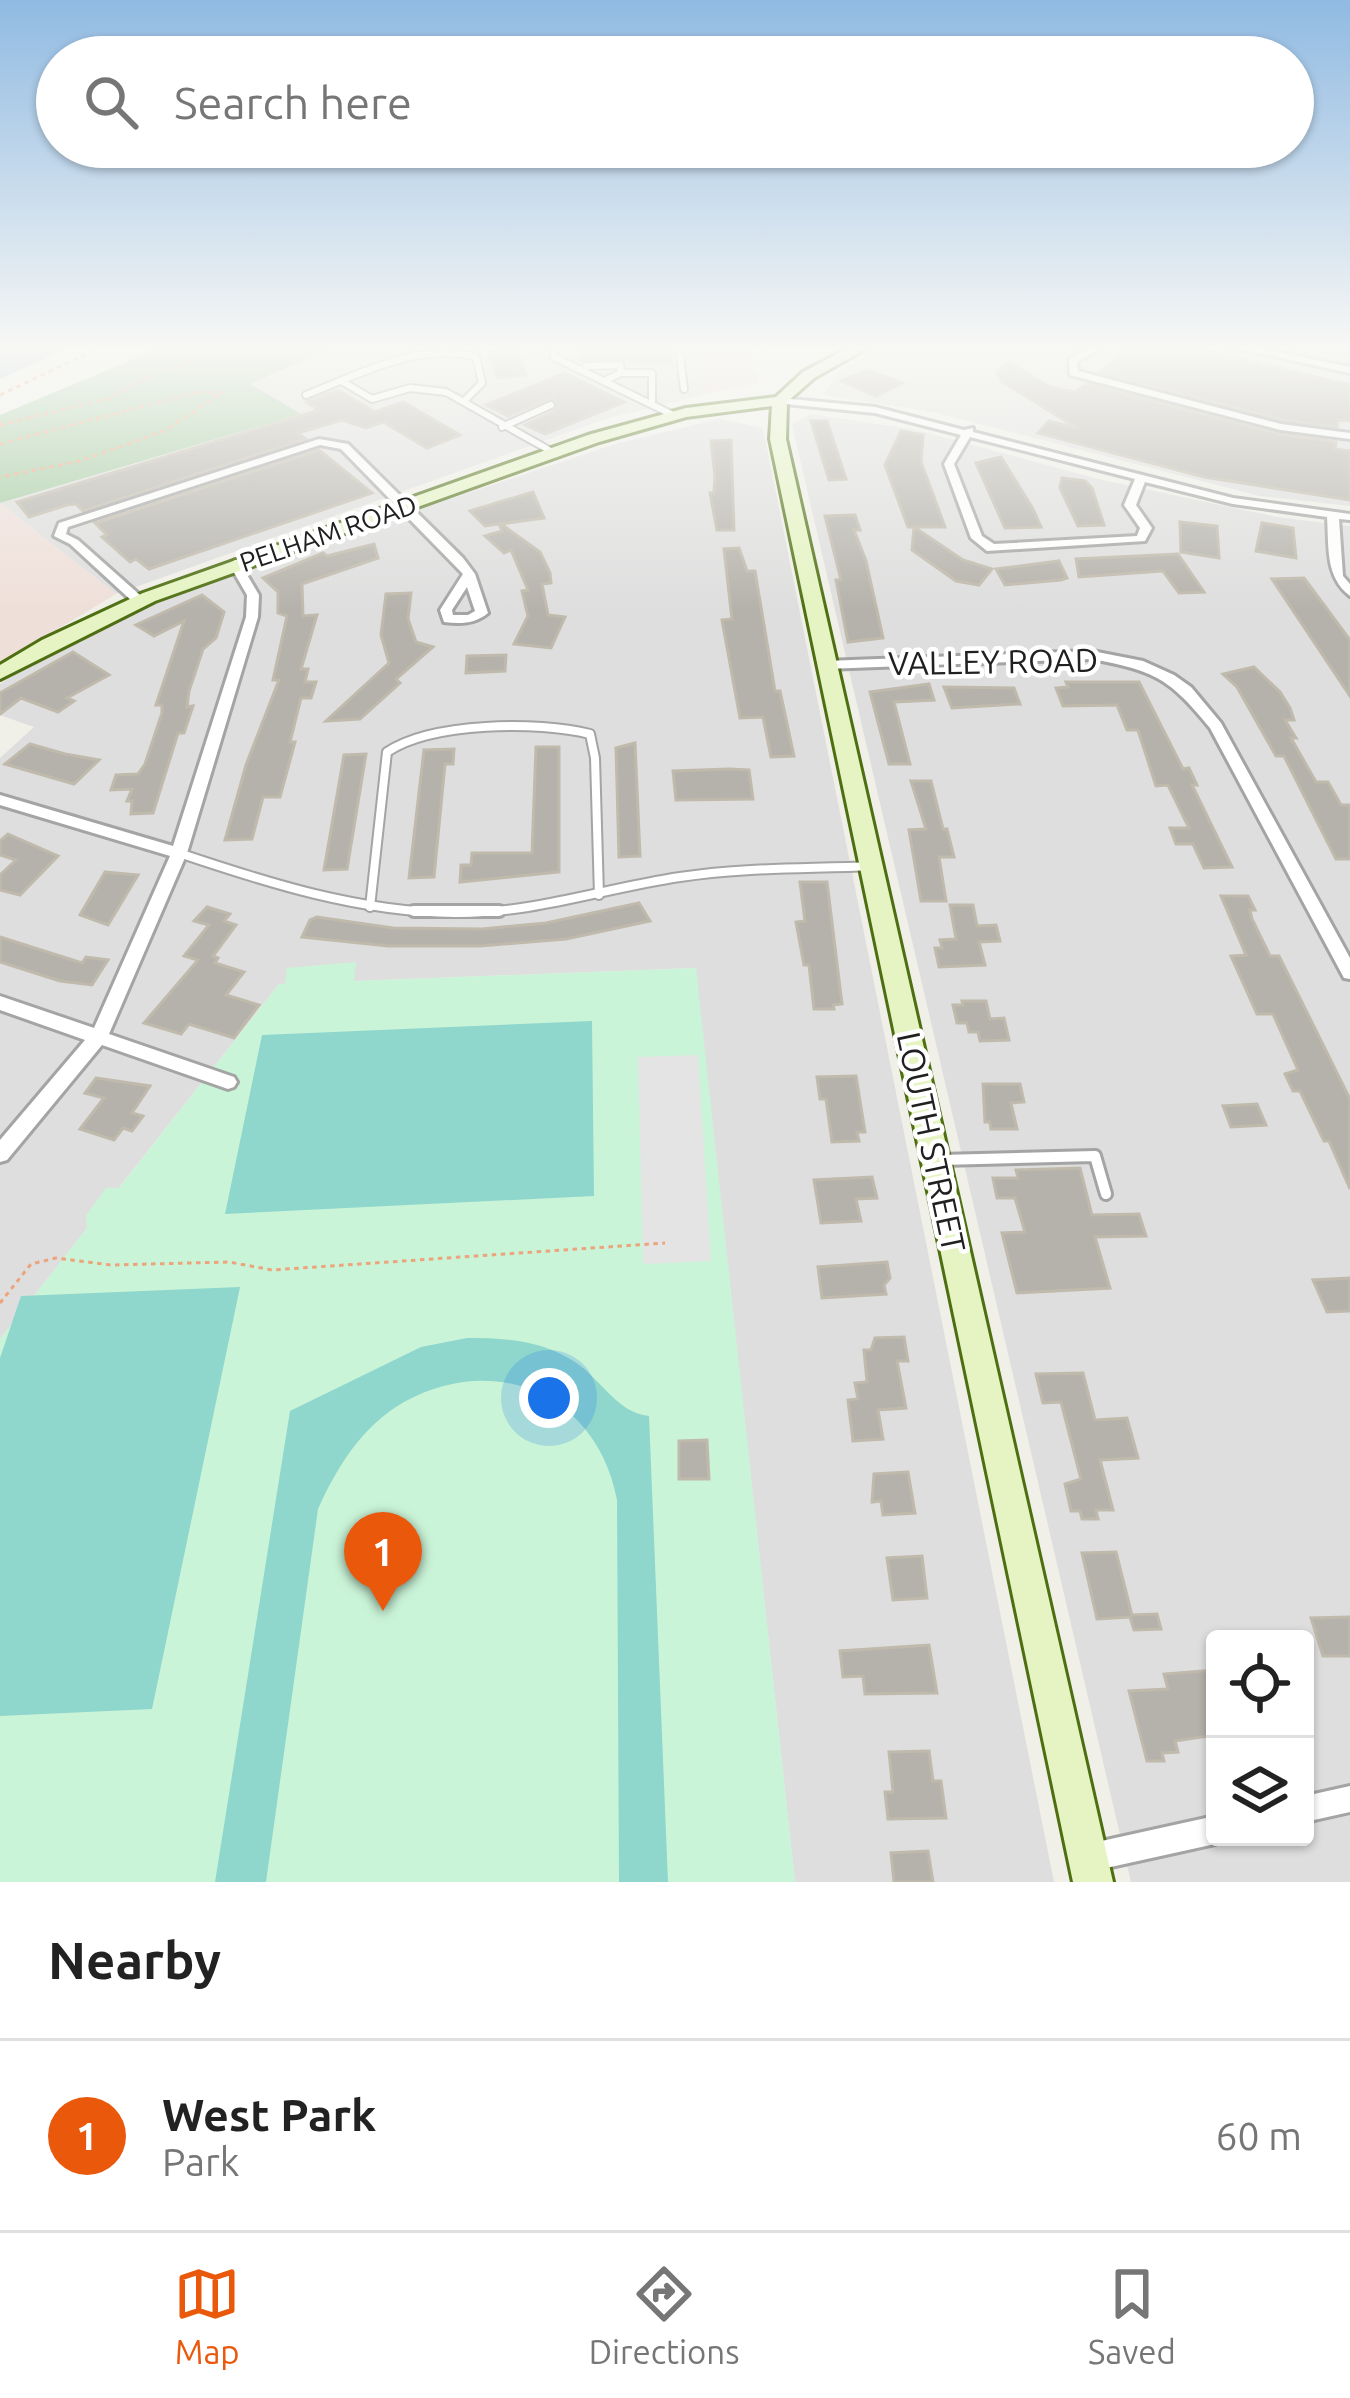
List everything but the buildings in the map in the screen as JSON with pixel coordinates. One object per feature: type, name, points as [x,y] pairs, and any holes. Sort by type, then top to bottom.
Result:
[{"type":"main road","name":"PELHAM ROAD","points":[[0,673],[60,635],[137,599],[614,434]]},
{"type":"main road","points":[[773,434],[778,439]]},
{"type":"main road","name":"LOUTH STREET","points":[[778,434],[1090,1870]]},
{"type":"street","points":[[967,434],[949,464],[976,538],[991,548],[1141,538],[1146,528],[1130,505],[1141,479]]},
{"type":"street","points":[[982,434],[1141,479],[1233,500],[1350,518]]},
{"type":"street","points":[[137,599],[74,542],[62,537],[63,526],[324,441],[344,446],[470,575]]},
{"type":"street","points":[[1333,516],[1336,576],[1350,592]]},
{"type":"street","points":[[0,1154],[100,1036],[179,853],[252,617],[253,596],[235,564]]},
{"type":"street","name":"VALLEY ROAD","points":[[825,665],[1092,655],[1138,664],[1169,678],[1186,690],[1216,726],[1350,973]]},
{"type":"street","points":[[0,800],[179,853]]},
{"type":"street","points":[[0,1003],[228,1082]]},
{"type":"street","points":[[1314,1807],[1350,1799]]},
{"type":"street","points":[[1090,1870],[1206,1833]]},
{"type":"lane","points":[[516,434],[556,454]]},
{"type":"lane","points":[[370,907],[387,752],[398,741],[425,734],[570,729],[590,734],[599,895]]},
{"type":"lane","points":[[179,853],[302,895],[370,907],[457,913],[518,910],[681,877],[871,866]]},
{"type":"lane","points":[[936,1160],[1095,1156],[1106,1194]]},
{"type":"path","points":[[0,444],[39,434]]},
{"type":"path","points":[[0,477],[80,461],[157,434]]},
{"type":"path","points":[[0,1303],[31,1264],[56,1258],[111,1264],[229,1262],[272,1270],[665,1243]]},
{"type":"shaded area","points":[[232,434],[564,434],[116,594],[0,503]]},
{"type":"shaded area","points":[[657,434],[764,434],[1054,1882],[795,1882],[695,968],[279,984],[0,1339],[0,758],[34,727],[0,715],[0,684],[78,633],[192,585]]},
{"type":"shaded area","points":[[794,434],[931,434],[1098,479],[1277,517],[1350,526],[1350,1882],[1131,1882]]},
{"type":"shaded area","points":[[1018,434],[1350,434],[1350,506],[1260,496]]},
{"type":"shaded area","points":[[0,503],[116,594],[0,664]]},
{"type":"shaded area","points":[[592,1021],[594,1196],[225,1214],[262,1035]]},
{"type":"shaded area","points":[[698,1055],[711,1261],[643,1264],[638,1057]]},
{"type":"shaded area","points":[[240,1287],[152,1709],[0,1716],[0,1358],[21,1296]]},
{"type":"shaded area","points":[[467,1338],[550,1349],[584,1369],[628,1409],[649,1416],[668,1882],[619,1882],[617,1500],[606,1464],[589,1434],[566,1410],[539,1393],[508,1383],[474,1381],[439,1387],[389,1412],[352,1449],[325,1493],[318,1509],[266,1882],[215,1882],[290,1411],[421,1347]]},
{"type":"green space","points":[[0,434],[234,434],[0,503]]},
{"type":"green space","points":[[356,962],[354,981],[696,968],[795,1882],[0,1882],[0,1339],[87,1228],[86,1216],[106,1188],[119,1188],[279,984],[285,984],[287,968]]},
{"type":"place","name":"West Park","points":[[383,1611]]}]
